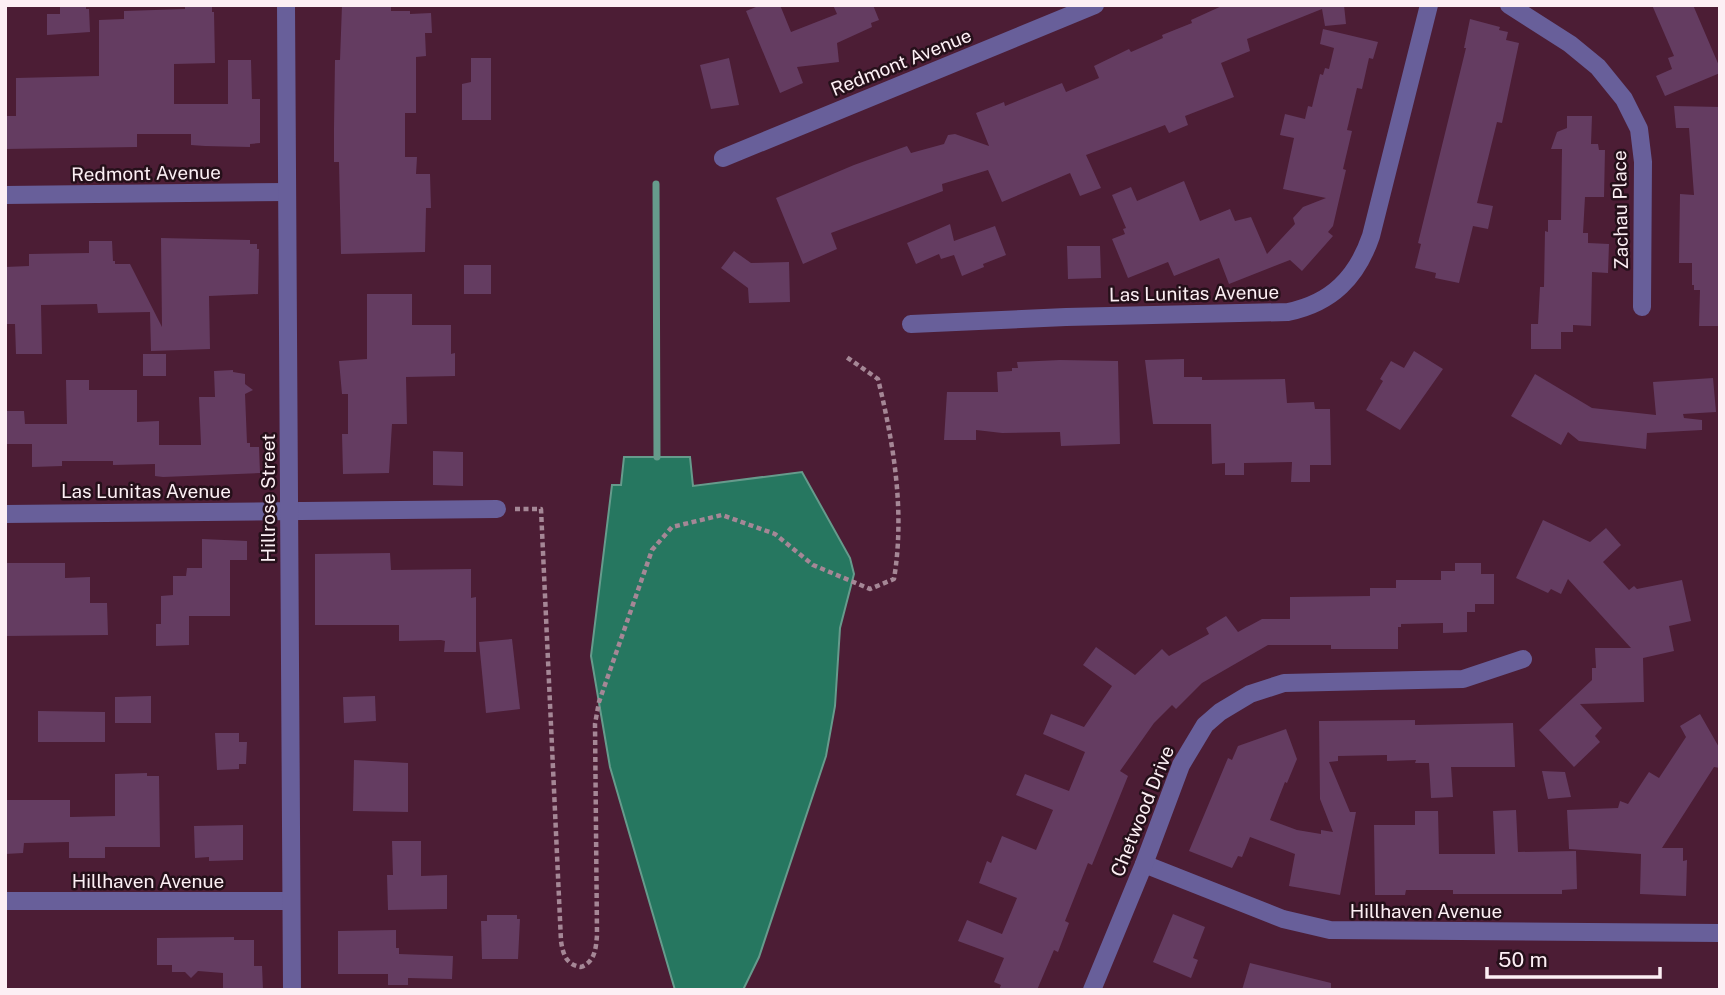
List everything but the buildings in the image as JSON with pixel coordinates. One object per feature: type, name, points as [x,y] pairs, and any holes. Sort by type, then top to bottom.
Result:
[{"type":"street","name":"Hillrose Street","points":[[286,5],[292,990]]},
{"type":"street","name":"Redmont Avenue","points":[[723,158],[1095,5]]},
{"type":"street","name":"Las Lunitas Avenue","points":[[911,324],[1288,312],[1329,298],[1353,274],[1364,256],[1371,236],[1429,5]]},
{"type":"street","name":"Zachau Place","points":[[1509,5],[1570,44],[1598,67],[1624,99],[1639,129],[1643,162],[1642,307]]},
{"type":"street","name":"Redmont Avenue","points":[[5,195],[287,192]]},
{"type":"street","name":"Las Lunitas Avenue","points":[[5,514],[497,509]]},
{"type":"street","name":"Chetwood Drive","points":[[1092,990],[1181,765],[1191,744],[1212,718],[1250,694],[1284,683],[1463,679],[1523,659]]},
{"type":"street","name":"Hillhaven Avenue","points":[[1144,864],[1283,919],[1330,930],[1720,933]]},
{"type":"street","name":"Hillhaven Avenue","points":[[5,901],[291,901]]},
{"type":"path","points":[[497,509],[541,509],[561,941],[566,959],[581,967],[591,961],[597,935],[595,724],[599,702],[652,550],[672,527],[722,515],[775,534],[813,565],[870,589],[894,579],[898,550],[898,486],[888,419],[878,379],[845,356]]},
{"type":"shaded area","points":[[624,457],[690,457],[693,486],[802,472],[850,558],[854,574],[840,628],[835,706],[826,756],[759,957],[743,990],[675,990],[610,767],[591,656],[612,485],[621,485]]},
{"type":"waterway","points":[[656,184],[657,457]]}]
